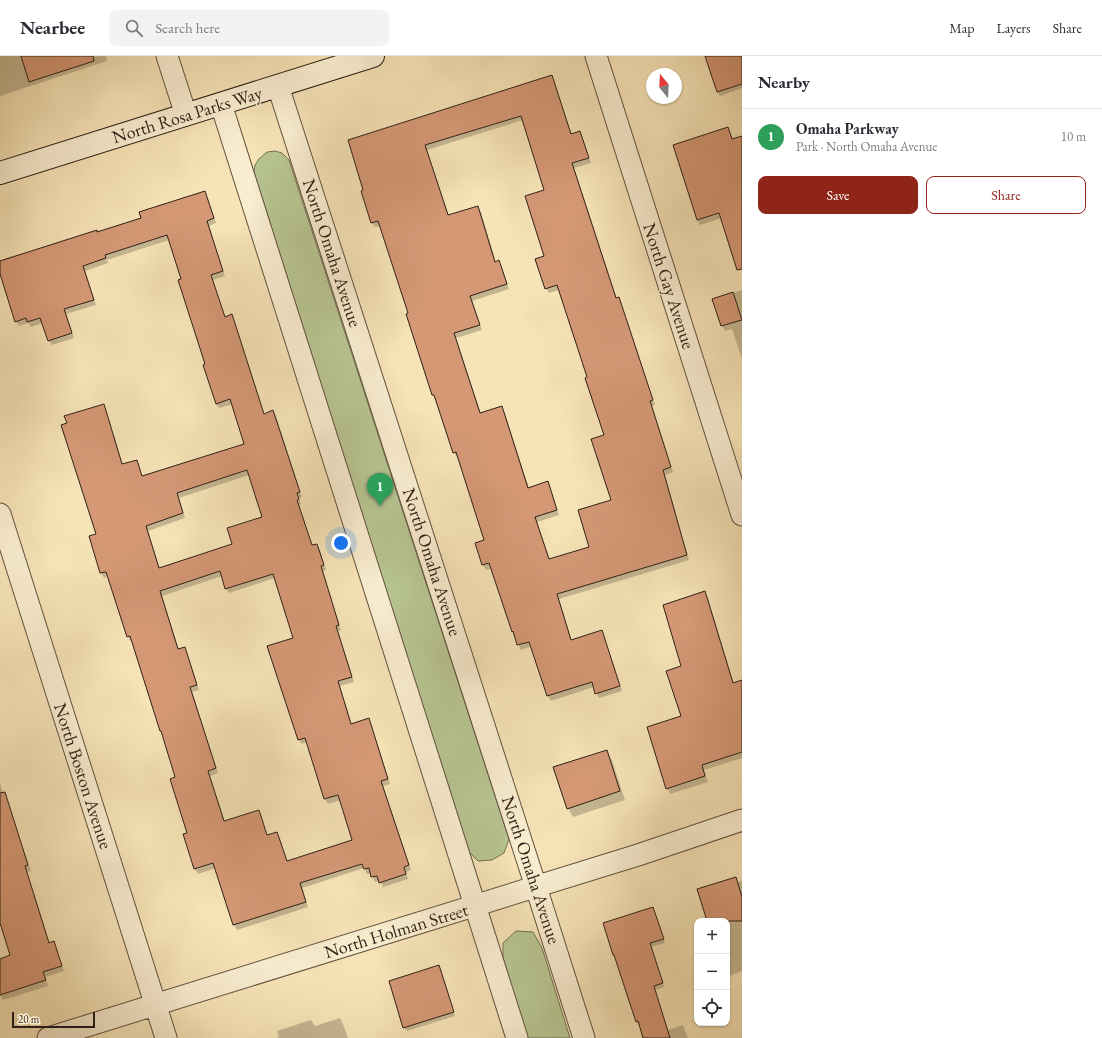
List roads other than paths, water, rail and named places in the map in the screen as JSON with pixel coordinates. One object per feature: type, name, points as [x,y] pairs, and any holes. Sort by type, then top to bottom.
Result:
[{"type":"main road","name":"North Rosa Parks Way","points":[[0,173],[368,57]]},
{"type":"street","points":[[167,56],[186,114]]},
{"type":"street","name":"North Gay Avenue","points":[[596,56],[742,515]]},
{"type":"street","name":"North Omaha Avenue","points":[[278,86],[584,1038]]},
{"type":"street","points":[[221,104],[517,1038]]},
{"type":"street","name":"North Boston Avenue","points":[[0,514],[166,1038]]},
{"type":"street","name":"North Holman Street","points":[[48,1038],[645,853],[742,820]]},
{"type":"place","name":"Omaha Parkway","points":[[380,506]]}]
